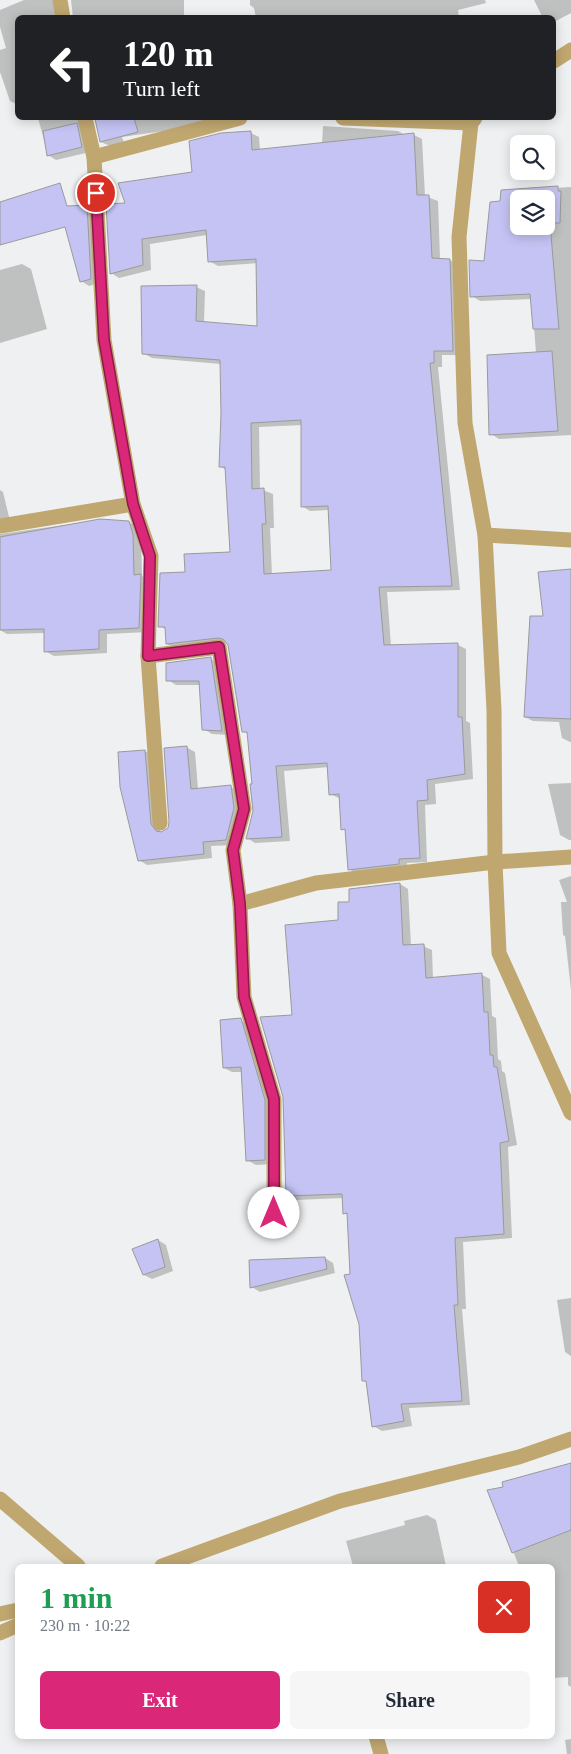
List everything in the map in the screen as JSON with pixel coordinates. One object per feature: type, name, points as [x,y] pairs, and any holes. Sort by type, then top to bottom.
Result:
[{"type":"street","points":[[60,0],[62,15]]},
{"type":"street","points":[[556,60],[571,50]]},
{"type":"street","points":[[85,120],[94,156],[104,340],[133,504],[150,556],[148,656],[160,823]]},
{"type":"street","points":[[94,156],[232,120]]},
{"type":"street","points":[[473,120],[459,238],[465,423],[485,535],[494,710],[495,862],[499,953],[571,1113]]},
{"type":"street","points":[[0,526],[133,504]]},
{"type":"street","points":[[485,535],[571,540]]},
{"type":"street","points":[[148,656],[219,647],[244,809],[233,850],[240,904],[244,997],[274,1099],[274,1213]]},
{"type":"street","points":[[240,904],[316,883],[495,862],[571,857]]},
{"type":"street","points":[[167,1564],[340,1501],[519,1457],[571,1439]]},
{"type":"street","points":[[0,1499],[76,1564]]},
{"type":"street","points":[[0,1614],[15,1611]]},
{"type":"street","points":[[0,1633],[15,1626]]},
{"type":"street","points":[[377,1739],[381,1754]]},
{"type":"building","points":[[95,120],[135,120],[138,132],[100,142]]},
{"type":"building","points":[[77,123],[82,147],[47,156],[43,131]]},
{"type":"building","points":[[251,131],[252,150],[414,133],[417,195],[429,195],[432,258],[450,259],[453,351],[434,351],[434,363],[430,363],[452,586],[379,587],[384,645],[458,643],[458,717],[462,717],[465,774],[427,780],[428,800],[417,801],[420,858],[399,859],[399,864],[348,870],[345,829],[341,830],[339,794],[329,795],[327,763],[276,766],[282,837],[246,839],[253,811],[250,784],[252,784],[247,732],[242,732],[228,645],[223,639],[218,638],[166,644],[165,627],[158,627],[160,573],[185,572],[184,554],[230,552],[225,467],[219,467],[221,414],[220,360],[142,354],[141,286],[197,285],[196,321],[257,326],[256,259],[208,262],[206,230],[142,239],[143,265],[110,274],[106,204],[125,203],[118,183],[192,172],[189,141],[221,133]],"holes":[[[301,420],[301,507],[328,506],[331,570],[264,574],[262,524],[266,524],[264,488],[252,489],[251,423]]]},
{"type":"building","points":[[60,183],[67,206],[87,205],[91,279],[80,282],[65,227],[0,245],[0,202]]},
{"type":"building","points":[[558,186],[558,191],[561,191],[560,223],[555,223],[555,190],[510,190],[510,235],[551,235],[559,329],[533,329],[530,294],[470,297],[469,260],[484,261],[490,202],[500,201],[501,190]]},
{"type":"building","points":[[552,351],[558,431],[489,435],[487,355]]},
{"type":"building","points":[[100,519],[129,521],[133,534],[134,575],[141,574],[139,628],[99,630],[99,649],[44,652],[44,629],[0,630],[0,537]]},
{"type":"building","points":[[571,569],[571,719],[524,717],[530,616],[543,616],[538,572]]},
{"type":"building","points":[[211,657],[222,731],[202,730],[199,681],[166,681],[166,663]]},
{"type":"building","points":[[187,746],[191,789],[231,785],[234,808],[226,840],[203,842],[204,854],[138,861],[120,787],[118,752],[145,750],[151,824],[156,831],[161,832],[168,828],[169,822],[164,748]]},
{"type":"building","points":[[400,883],[403,945],[424,944],[426,978],[482,973],[484,1012],[488,1012],[490,1055],[493,1055],[494,1067],[497,1067],[509,1141],[500,1143],[504,1234],[455,1238],[458,1305],[454,1305],[462,1401],[401,1404],[404,1421],[372,1427],[366,1381],[362,1381],[359,1324],[344,1275],[350,1274],[347,1213],[343,1214],[342,1194],[286,1196],[283,1097],[260,1017],[292,1015],[285,925],[338,920],[338,902],[349,902],[349,889]]},
{"type":"building","points":[[241,1018],[265,1100],[265,1160],[246,1161],[241,1067],[223,1068],[220,1020]]},
{"type":"building","points":[[158,1239],[165,1267],[143,1275],[132,1249]]},
{"type":"building","points":[[325,1257],[327,1269],[250,1288],[249,1260]]},
{"type":"building","points":[[571,1463],[571,1530],[512,1553],[487,1490],[503,1487],[502,1482]]},
{"type":"route","points":[[96,193],[104,340],[133,504],[150,556],[148,656],[219,647],[244,809],[233,850],[240,904],[244,997],[274,1099],[274,1213]]}]
